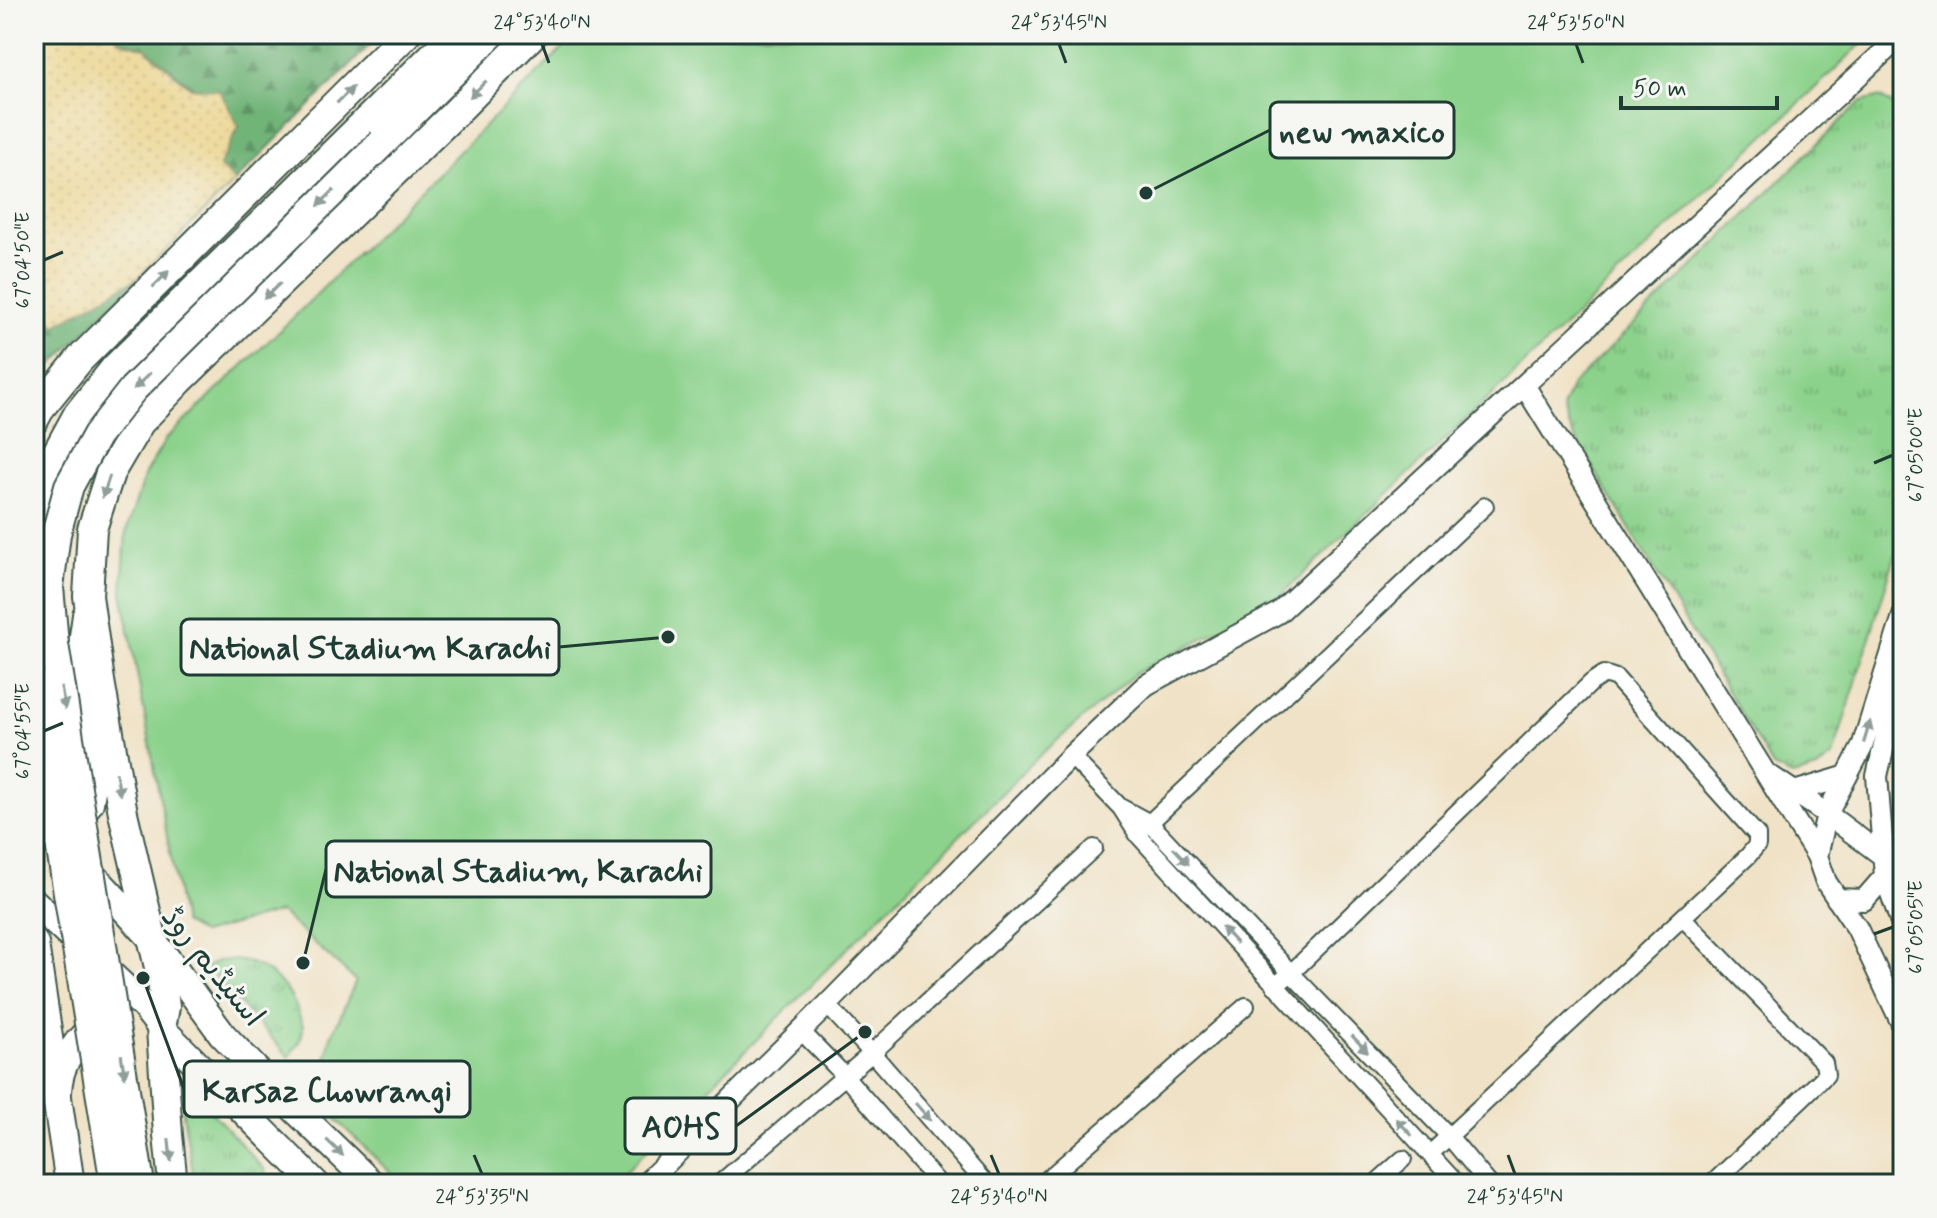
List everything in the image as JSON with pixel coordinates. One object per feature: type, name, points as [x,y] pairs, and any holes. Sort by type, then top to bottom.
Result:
[{"type":"highway","points":[[34,420],[73,368],[406,34]]},
{"type":"highway","points":[[140,1184],[54,644],[49,587],[56,534],[69,486],[97,435],[133,389],[373,133],[455,34]]},
{"type":"highway","points":[[34,509],[47,471],[78,414],[115,368],[373,133],[491,34]]},
{"type":"highway","points":[[173,1184],[157,1014],[162,980],[123,813],[100,681],[88,596],[92,529],[110,473],[140,422],[533,34]]},
{"type":"highway","points":[[34,400],[73,368]]},
{"type":"highway","points":[[34,682],[115,1184]]},
{"type":"highway","points":[[34,944],[49,1084],[70,1184]]},
{"type":"main road","points":[[38,833],[71,826],[90,803],[95,772],[93,739],[80,657],[88,596]]},
{"type":"main road","name":"اسٹیڈیم روڈ","points":[[38,833],[81,862],[153,940],[222,1034],[372,1184]]},
{"type":"main road","points":[[34,902],[157,1014],[316,1184]]},
{"type":"main road","points":[[49,1084],[58,1082],[66,1058],[81,1037],[100,1020],[124,1010],[193,1017],[222,1034]]},
{"type":"street","points":[[645,1184],[827,1005],[1071,756],[1146,685],[1278,613],[1901,37]]},
{"type":"street","points":[[1524,385],[1817,856],[1826,882],[1857,928],[1903,1026]]},
{"type":"street","points":[[1144,829],[1485,506]]},
{"type":"street","points":[[1817,856],[1827,814],[1862,747],[1903,616]]},
{"type":"street","points":[[1903,663],[1877,776],[1884,866],[1903,928]]},
{"type":"street","points":[[1275,986],[1592,682],[1604,674],[1616,678],[1757,835],[1757,845],[1430,1154]]},
{"type":"street","points":[[1071,756],[1291,973],[1448,1135],[1489,1184]]},
{"type":"street","points":[[1764,771],[1827,814],[1884,866]]},
{"type":"street","points":[[1794,792],[1847,776]]},
{"type":"street","points":[[1144,829],[1275,986],[1457,1184]]},
{"type":"street","points":[[719,1184],[872,1053],[1094,848]]},
{"type":"street","points":[[1837,899],[1864,900],[1884,866]]},
{"type":"street","points":[[1683,918],[1824,1063],[1826,1075],[1712,1184]]},
{"type":"street","points":[[827,1005],[986,1184]]},
{"type":"street","points":[[1042,1184],[1246,1006]]},
{"type":"street","points":[[801,1031],[845,1076],[939,1184]]},
{"type":"street","points":[[1375,1184],[1403,1159]]},
{"type":"green space","points":[[116,34],[381,34],[235,181],[219,166],[239,126],[145,48],[118,40]]},
{"type":"green space","points":[[577,34],[1872,34],[1276,600],[1136,673],[1039,756],[613,1184],[402,1184],[319,1103],[330,1039],[356,981],[280,912],[202,934],[183,923],[122,592],[126,532],[145,474],[166,439],[295,316]]},
{"type":"green space","points":[[1880,97],[1903,112],[1903,540],[1896,553],[1833,756],[1817,769],[1792,776],[1773,767],[1572,433],[1562,408],[1572,385],[1859,103]]},
{"type":"green space","points":[[34,270],[54,326],[139,277],[34,383]]},
{"type":"green space","points":[[233,960],[266,970],[283,985],[295,1004],[303,1027],[297,1046],[289,1057],[206,967],[218,961]]},
{"type":"green space","points":[[176,1073],[265,1170],[266,1178],[246,1184],[195,1184]]},
{"type":"sand","points":[[34,34],[116,34],[118,40],[145,48],[190,87],[219,90],[239,126],[219,166],[235,181],[139,277],[54,326],[34,270],[34,158],[40,152],[34,137]]},
{"type":"place","name":"new maxico","points":[[1146,193]]},
{"type":"place","name":"National Stadium Karachi","points":[[668,637]]},
{"type":"place","name":"National Stadium, Karachi","points":[[303,963]]},
{"type":"place","name":"Karsaz Chowrangi","points":[[143,978]]},
{"type":"place","name":"AOHS","points":[[865,1032]]}]
